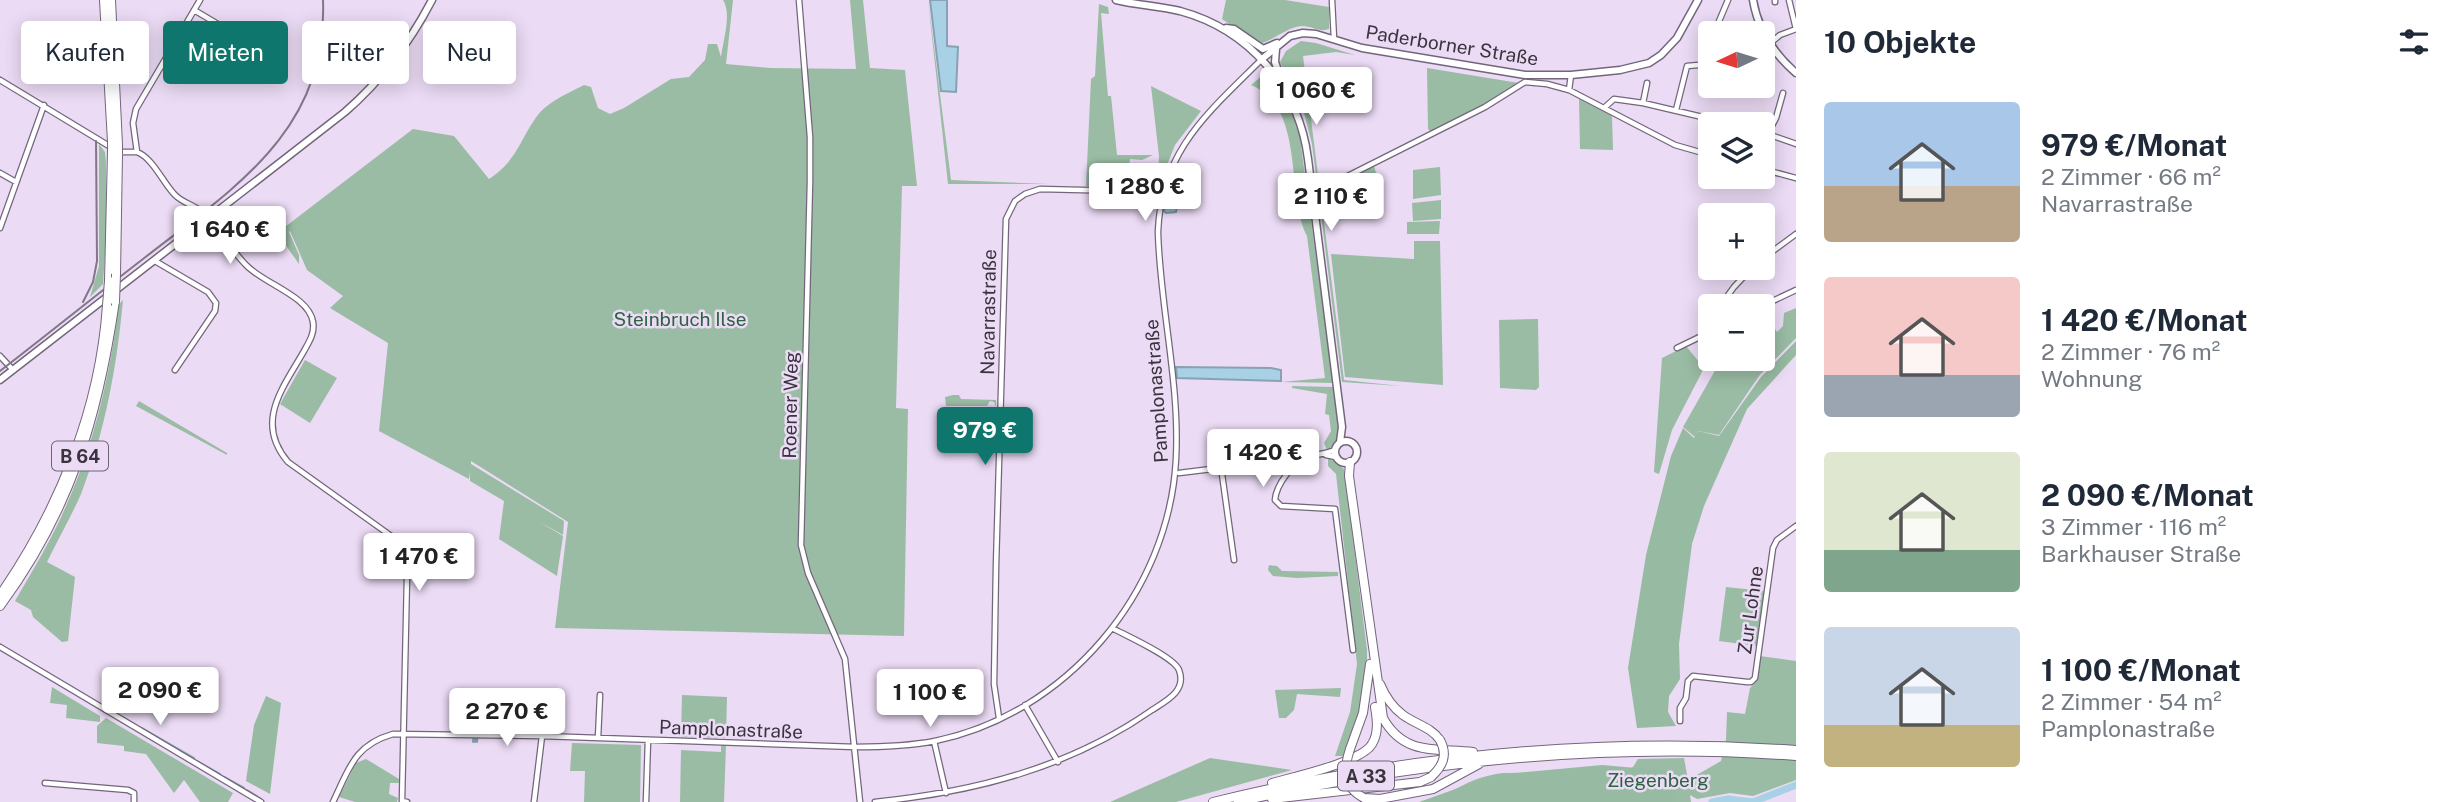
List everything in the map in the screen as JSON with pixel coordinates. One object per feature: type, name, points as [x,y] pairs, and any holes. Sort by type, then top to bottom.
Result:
[{"type":"highway","name":"B 64","points":[[104,0],[115,148],[109,281],[111,303]]},
{"type":"highway","name":"B 64","points":[[2,599],[65,479],[83,427],[111,303],[116,274],[111,0]]},
{"type":"highway","points":[[1246,794],[1258,787],[1356,757],[1369,749],[1375,740],[1377,722],[1372,661],[1349,476],[1341,458]]},
{"type":"highway","points":[[1255,802],[1420,782],[1432,777],[1439,770],[1444,757],[1440,740],[1431,731],[1403,716],[1390,703],[1372,661]]},
{"type":"highway","points":[[1372,661],[1363,713],[1345,768],[1347,782],[1354,792],[1364,798],[1380,799],[1433,789],[1492,757]]},
{"type":"highway","points":[[1372,661],[1383,719],[1401,740],[1417,748],[1492,757]]},
{"type":"highway","name":"A 33","points":[[1213,802],[1353,772],[1492,757],[1728,746],[1796,750]]},
{"type":"highway","name":"A 33","points":[[1628,749],[1796,756]]},
{"type":"highway","name":"A 33","points":[[1238,802],[1353,778],[1492,757]]},
{"type":"main road","points":[[0,380],[365,95],[410,39],[432,0]]},
{"type":"main road","points":[[1116,0],[1179,11],[1221,27],[1234,29],[1263,49],[1272,47],[1290,36]]},
{"type":"main road","points":[[1150,0],[1162,8]]},
{"type":"main road","name":"Paderborner Straße","points":[[1290,36],[1303,33],[1362,48],[1525,75],[1571,75],[1620,70],[1649,63],[1677,38],[1698,0]]},
{"type":"main road","points":[[1753,0],[1758,21]]},
{"type":"main road","points":[[1221,27],[1262,59],[1284,88]]},
{"type":"main road","points":[[1262,59],[1290,36]]},
{"type":"main road","points":[[1276,48],[1275,62],[1305,138],[1344,442],[1341,458],[1355,457],[1357,451],[1354,444],[1344,442]]},
{"type":"main road","points":[[1775,50],[1796,73]]},
{"type":"street","points":[[137,152],[132,123],[136,109],[200,0]]},
{"type":"street","name":"Roener Weg","points":[[799,0],[810,159],[801,545],[808,573],[845,659],[860,802]]},
{"type":"street","points":[[1332,0],[1334,40]]},
{"type":"street","points":[[1719,21],[1728,0]]},
{"type":"street","points":[[1775,39],[1796,29],[1789,0]]},
{"type":"street","points":[[194,10],[213,21]]},
{"type":"street","name":"Pamplonastraße","points":[[333,802],[352,761],[364,747],[378,738],[393,734],[542,736],[855,747],[934,741],[971,730],[1006,715],[1025,705],[1073,670],[1112,628],[1137,590],[1151,563],[1167,516],[1174,477],[1176,418],[1158,252],[1161,197],[1172,165],[1187,136],[1262,59]]},
{"type":"street","points":[[1676,110],[1686,66],[1698,65]]},
{"type":"street","points":[[1569,90],[1571,75]]},
{"type":"street","points":[[0,80],[119,152],[137,152],[144,156],[173,194],[209,219],[247,266],[263,280],[301,302],[313,320],[311,339],[274,408],[272,428],[282,454],[295,468],[389,533],[402,553],[407,576],[402,802],[407,802]]},
{"type":"street","points":[[1322,189],[1485,107],[1525,82],[1569,90],[1675,145],[1698,152]]},
{"type":"street","points":[[1643,103],[1647,83]]},
{"type":"street","points":[[1775,119],[1783,93]]},
{"type":"street","points":[[1604,108],[1614,99],[1698,116]]},
{"type":"street","points":[[0,228],[44,105]]},
{"type":"street","points":[[1775,137],[1796,144]]},
{"type":"street","points":[[1775,172],[1796,178]]},
{"type":"street","points":[[0,173],[16,183]]},
{"type":"street","name":"Navarrastraße","points":[[999,718],[994,684],[1006,219],[1016,201],[1024,194],[1040,189],[1123,191],[1161,197]]},
{"type":"street","points":[[1775,249],[1796,234]]},
{"type":"street","points":[[155,261],[208,292],[215,303],[215,311],[175,370]]},
{"type":"street","points":[[1729,294],[1741,280]]},
{"type":"street","points":[[1775,300],[1796,290]]},
{"type":"street","points":[[1677,348],[1698,338]]},
{"type":"street","points":[[0,356],[13,371]]},
{"type":"street","points":[[1341,458],[1321,455],[1309,457],[1293,467],[1276,493],[1276,503],[1281,506],[1335,509],[1353,650]]},
{"type":"street","points":[[1179,473],[1283,461],[1293,467]]},
{"type":"street","points":[[1221,467],[1234,561]]},
{"type":"street","name":"Zur Lohne","points":[[1680,721],[1680,708],[1686,698],[1689,678],[1697,675],[1751,682],[1755,678],[1773,548],[1777,540],[1796,526]]},
{"type":"street","points":[[875,802],[946,793],[998,781],[1058,762],[1125,728],[1172,696],[1180,687],[1180,673],[1176,664],[1112,628]]},
{"type":"street","points":[[0,647],[261,802]]},
{"type":"street","points":[[598,738],[600,695]]},
{"type":"street","points":[[997,702],[1006,715]]},
{"type":"street","points":[[1025,705],[1058,762]]},
{"type":"street","points":[[534,802],[542,736]]},
{"type":"street","points":[[646,802],[648,740]]},
{"type":"street","points":[[934,741],[946,793]]},
{"type":"street","points":[[45,782],[128,790],[134,793],[134,802]]},
{"type":"green space","name":"Steinbruch Ilse","points":[[723,0],[733,0],[726,64],[771,68],[856,69],[850,0],[863,0],[870,68],[905,70],[917,186],[902,186],[896,408],[908,409],[904,636],[555,628],[568,522],[471,461],[471,464],[564,521],[563,535],[538,521],[563,536],[557,576],[499,539],[504,501],[470,481],[470,472],[469,479],[379,431],[388,343],[330,308],[343,296],[307,270],[290,231],[299,255],[299,264],[277,233],[413,129],[454,136],[489,179],[511,159],[540,113],[551,103],[584,85],[591,87],[598,108],[610,114],[671,79],[689,77],[705,60],[708,44],[717,44],[721,57],[727,20]]},
{"type":"green space","points":[[928,0],[951,180],[1048,184],[948,184]]},
{"type":"green space","points":[[1226,0],[1285,0],[1329,7],[1329,29],[1301,26],[1259,44],[1222,19]]},
{"type":"green space","points":[[1099,4],[1108,7],[1109,14],[1101,13],[1108,96],[1111,96],[1117,155],[1153,155],[1142,160],[1130,159],[1127,187],[1086,186],[1091,79],[1095,76]]},
{"type":"green space","points":[[1301,41],[1355,55],[1336,52],[1303,56],[1344,380],[1401,386],[1342,382],[1312,144],[1304,113],[1280,62],[1286,51]]},
{"type":"green space","points":[[1427,68],[1519,83],[1484,106],[1431,132],[1428,129]]},
{"type":"green space","points":[[1263,75],[1276,85],[1281,93],[1300,138],[1333,383],[1281,382],[1325,378],[1307,236],[1297,198],[1287,132],[1280,112],[1268,96],[1251,85]]},
{"type":"green space","points":[[1151,86],[1201,111],[1175,145],[1161,180],[1158,179],[1159,156]]},
{"type":"green space","points":[[1579,99],[1612,116],[1613,150],[1580,149]]},
{"type":"green space","points":[[99,144],[105,152],[106,163],[106,238],[103,284],[90,297],[99,266]]},
{"type":"green space","points":[[1374,166],[1379,183],[1342,195],[1340,184]]},
{"type":"green space","points":[[1440,167],[1441,195],[1413,199],[1413,170]]},
{"type":"green space","points":[[1441,200],[1441,219],[1413,221],[1412,203]]},
{"type":"green space","points":[[1440,221],[1439,234],[1407,234],[1407,222]]},
{"type":"green space","points":[[1414,241],[1440,241],[1443,385],[1345,377],[1331,254],[1414,259]]},
{"type":"green space","points":[[123,300],[113,374],[97,447],[81,494],[47,562],[75,577],[68,641],[62,642],[33,617],[31,610],[15,601],[55,530],[85,457],[106,382],[119,304]]},
{"type":"green space","points":[[1796,308],[1796,338],[1775,360],[1775,329],[1777,332],[1783,326],[1784,313]]},
{"type":"green space","points":[[1538,319],[1539,387],[1536,390],[1500,388],[1499,320]]},
{"type":"green space","points":[[1796,341],[1796,355],[1747,409],[1704,506],[1692,544],[1679,644],[1680,679],[1669,696],[1668,712],[1676,726],[1637,728],[1628,668],[1646,555],[1671,456],[1683,428],[1694,438],[1698,431],[1719,436],[1761,377],[1767,371],[1775,371],[1775,363]]},
{"type":"green space","points":[[1686,346],[1698,361],[1698,371],[1702,371],[1672,430],[1659,474],[1654,472],[1662,358]]},
{"type":"green space","points":[[305,360],[337,378],[310,423],[280,404]]},
{"type":"green space","points":[[1715,371],[1764,371],[1719,435],[1698,431],[1695,437],[1683,427]]},
{"type":"green space","points":[[1292,386],[1334,387],[1339,437],[1329,450],[1324,443],[1331,431],[1329,415],[1325,414],[1327,394]]},
{"type":"green space","points":[[959,395],[961,399],[996,400],[996,407],[994,402],[990,401],[987,406],[946,406],[945,397]]},
{"type":"green space","points":[[139,401],[227,453],[227,455],[136,406]]},
{"type":"green space","points":[[1328,457],[1344,469],[1367,650],[1365,697],[1345,756],[1335,756],[1350,712],[1357,664],[1336,474],[1328,466]]},
{"type":"green space","points":[[1269,565],[1277,566],[1282,571],[1338,572],[1338,576],[1273,576],[1268,570]]},
{"type":"green space","points":[[1726,587],[1764,591],[1757,646],[1719,641]]},
{"type":"green space","points":[[1760,656],[1796,661],[1796,780],[1753,796],[1730,793],[1697,799],[1690,795],[1691,802],[1429,802],[1492,775],[1626,771],[1633,767],[1638,759],[1684,758],[1688,780],[1721,761],[1726,740],[1727,712],[1745,714],[1750,688],[1756,682]]},
{"type":"green space","points":[[52,687],[100,716],[100,722],[66,718],[67,705],[50,703]]},
{"type":"green space","points":[[1341,688],[1340,697],[1297,694],[1294,710],[1286,718],[1279,718],[1275,690]]},
{"type":"green space","points":[[682,695],[727,697],[726,738],[681,737]]},
{"type":"green space","points":[[266,696],[281,703],[270,794],[246,781],[254,725]]},
{"type":"green space","points":[[106,718],[233,793],[228,802],[200,802],[184,780],[174,793],[146,754],[124,751],[124,746],[97,743],[97,726]]},
{"type":"green space","points":[[572,743],[641,745],[640,802],[584,802],[585,771],[570,771]]},
{"type":"green space","points":[[721,745],[726,745],[724,802],[680,802],[681,750],[721,752]]},
{"type":"green space","points":[[1210,758],[1292,770],[1176,802],[1110,802]]},
{"type":"green space","points":[[366,759],[399,779],[399,783],[390,783],[389,794],[398,798],[397,802],[355,802],[339,797],[356,763]]},
{"type":"green space","name":"Ziegenberg","points":[[1602,765],[1670,771],[1676,802],[1419,802],[1495,775]]},
{"type":"water","points":[[930,0],[947,0],[947,46],[958,47],[956,92],[941,91]]},
{"type":"water","points":[[1174,172],[1181,174],[1182,182],[1176,212],[1166,213],[1164,211]]},
{"type":"water","points":[[1176,367],[1271,368],[1281,370],[1281,381],[1177,378]]},
{"type":"waterway","points":[[142,728],[194,758]]},
{"type":"waterway","points":[[473,742],[474,728]]},
{"type":"waterway","points":[[475,742],[476,728]]},
{"type":"waterway","points":[[477,742],[478,728]]},
{"type":"waterway","points":[[197,761],[220,774]]},
{"type":"waterway","points":[[224,777],[244,788]]},
{"type":"waterway","points":[[1712,802],[1728,799],[1753,802],[1796,785]]},
{"type":"waterway","points":[[247,790],[261,799]]},
{"type":"railway","points":[[0,371],[210,207],[269,152],[292,121],[310,86],[320,46],[323,0]]},
{"type":"railway","points":[[83,302],[93,282],[97,261],[96,141]]}]
